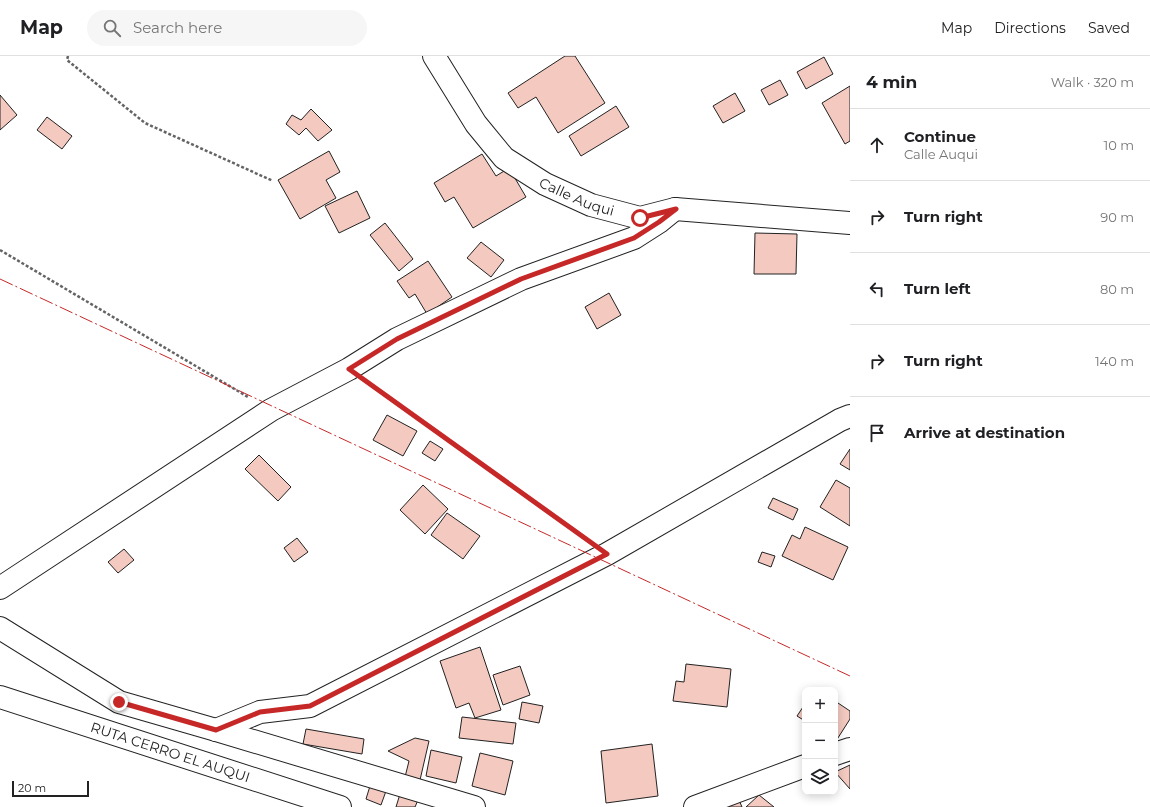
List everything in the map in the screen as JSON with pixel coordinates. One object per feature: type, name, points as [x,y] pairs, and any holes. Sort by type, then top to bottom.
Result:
[{"type":"street","name":"Calle Auqui","points":[[434,56],[476,124],[504,158],[545,184],[592,205],[640,218],[676,209],[850,223]]},
{"type":"street","points":[[0,588],[271,410],[349,369],[404,335],[521,279],[634,238],[676,209]]},
{"type":"street","points":[[216,730],[260,712],[310,706],[607,554],[840,420],[850,416]]},
{"type":"street","points":[[0,628],[119,702],[474,807]]},
{"type":"street","name":"RUTA CERRO EL AUQUI","points":[[0,697],[340,807]]},
{"type":"street","points":[[838,753],[850,749]]},
{"type":"street","points":[[695,807],[802,767]]},
{"type":"path","points":[[68,56],[67,60],[144,122],[273,181]]},
{"type":"path","points":[[0,250],[271,410]]},
{"type":"path","points":[[349,369],[607,554]]},
{"type":"building","points":[[565,56],[575,56],[605,103],[558,133],[536,97],[518,108],[508,93]]},
{"type":"building","points":[[824,57],[833,74],[806,89],[797,72]]},
{"type":"building","points":[[780,80],[788,95],[769,105],[761,90]]},
{"type":"building","points":[[850,86],[850,141],[845,144],[822,103]]},
{"type":"building","points":[[735,93],[745,111],[723,123],[713,106]]},
{"type":"building","points":[[0,95],[17,115],[0,130]]},
{"type":"building","points":[[616,106],[629,127],[581,156],[569,136]]},
{"type":"building","points":[[311,109],[332,130],[318,141],[306,128],[299,135],[286,124],[292,115],[301,120]]},
{"type":"building","points":[[47,117],[72,136],[62,149],[37,130]]},
{"type":"building","points":[[329,151],[340,172],[326,180],[336,198],[300,219],[278,180]]},
{"type":"building","points":[[482,154],[496,176],[509,168],[526,197],[473,228],[454,197],[445,202],[434,183]]},
{"type":"building","points":[[357,191],[370,218],[339,233],[325,206]]},
{"type":"building","points":[[385,223],[413,259],[399,271],[370,235]]},
{"type":"building","points":[[755,233],[797,234],[796,274],[754,274]]},
{"type":"building","points":[[481,242],[504,260],[491,277],[467,258]]},
{"type":"building","points":[[428,261],[452,297],[427,314],[415,294],[409,298],[397,281]]},
{"type":"building","points":[[609,293],[621,315],[597,329],[585,307]]},
{"type":"building","points":[[387,415],[417,431],[403,456],[373,440]]},
{"type":"building","points":[[430,441],[443,449],[435,461],[422,453]]},
{"type":"building","points":[[850,449],[850,470],[840,464]]},
{"type":"building","points":[[259,455],[291,487],[278,501],[245,469]]},
{"type":"building","points":[[836,480],[850,488],[850,526],[820,507]]},
{"type":"building","points":[[423,485],[448,509],[425,534],[400,510]]},
{"type":"building","points":[[773,498],[798,509],[793,520],[768,508]]},
{"type":"building","points":[[447,513],[480,536],[463,559],[431,535]]},
{"type":"building","points":[[805,527],[848,547],[833,580],[782,556],[792,535],[800,539]]},
{"type":"building","points":[[297,538],[308,552],[294,562],[284,548]]},
{"type":"building","points":[[124,549],[134,560],[118,573],[108,562]]},
{"type":"building","points":[[762,552],[775,556],[771,567],[758,562]]},
{"type":"building","points":[[480,647],[501,710],[475,718],[469,703],[456,708],[440,661]]},
{"type":"building","points":[[686,664],[731,669],[727,707],[673,701],[676,681],[684,682]]},
{"type":"building","points":[[520,666],[530,695],[503,705],[493,675]]},
{"type":"building","points":[[522,702],[543,706],[539,723],[519,719]]},
{"type":"building","points":[[838,703],[850,711],[850,719],[838,738]]},
{"type":"building","points":[[802,708],[802,719],[797,716]]},
{"type":"building","points":[[462,717],[516,723],[513,744],[459,738]]},
{"type":"building","points":[[306,729],[364,739],[362,754],[303,744]]},
{"type":"building","points":[[415,738],[429,741],[420,780],[405,777],[409,761],[388,751]]},
{"type":"building","points":[[652,744],[658,796],[606,803],[601,751]]},
{"type":"building","points":[[431,750],[462,757],[456,783],[426,776]]},
{"type":"building","points":[[480,753],[513,761],[505,795],[472,786]]},
{"type":"building","points":[[850,765],[850,789],[838,775],[838,771]]},
{"type":"building","points":[[370,786],[386,791],[381,805],[366,799]]},
{"type":"building","points":[[400,794],[418,800],[415,807],[396,807]]},
{"type":"building","points":[[759,795],[774,807],[746,807]]},
{"type":"building","points":[[739,800],[742,807],[722,807]]},
{"type":"power","points":[[0,279],[850,676]]},
{"type":"route","points":[[119,702],[216,730],[260,712],[310,706],[607,554],[349,369],[397,339],[425,324],[521,279],[634,238],[676,209],[640,218]]}]
